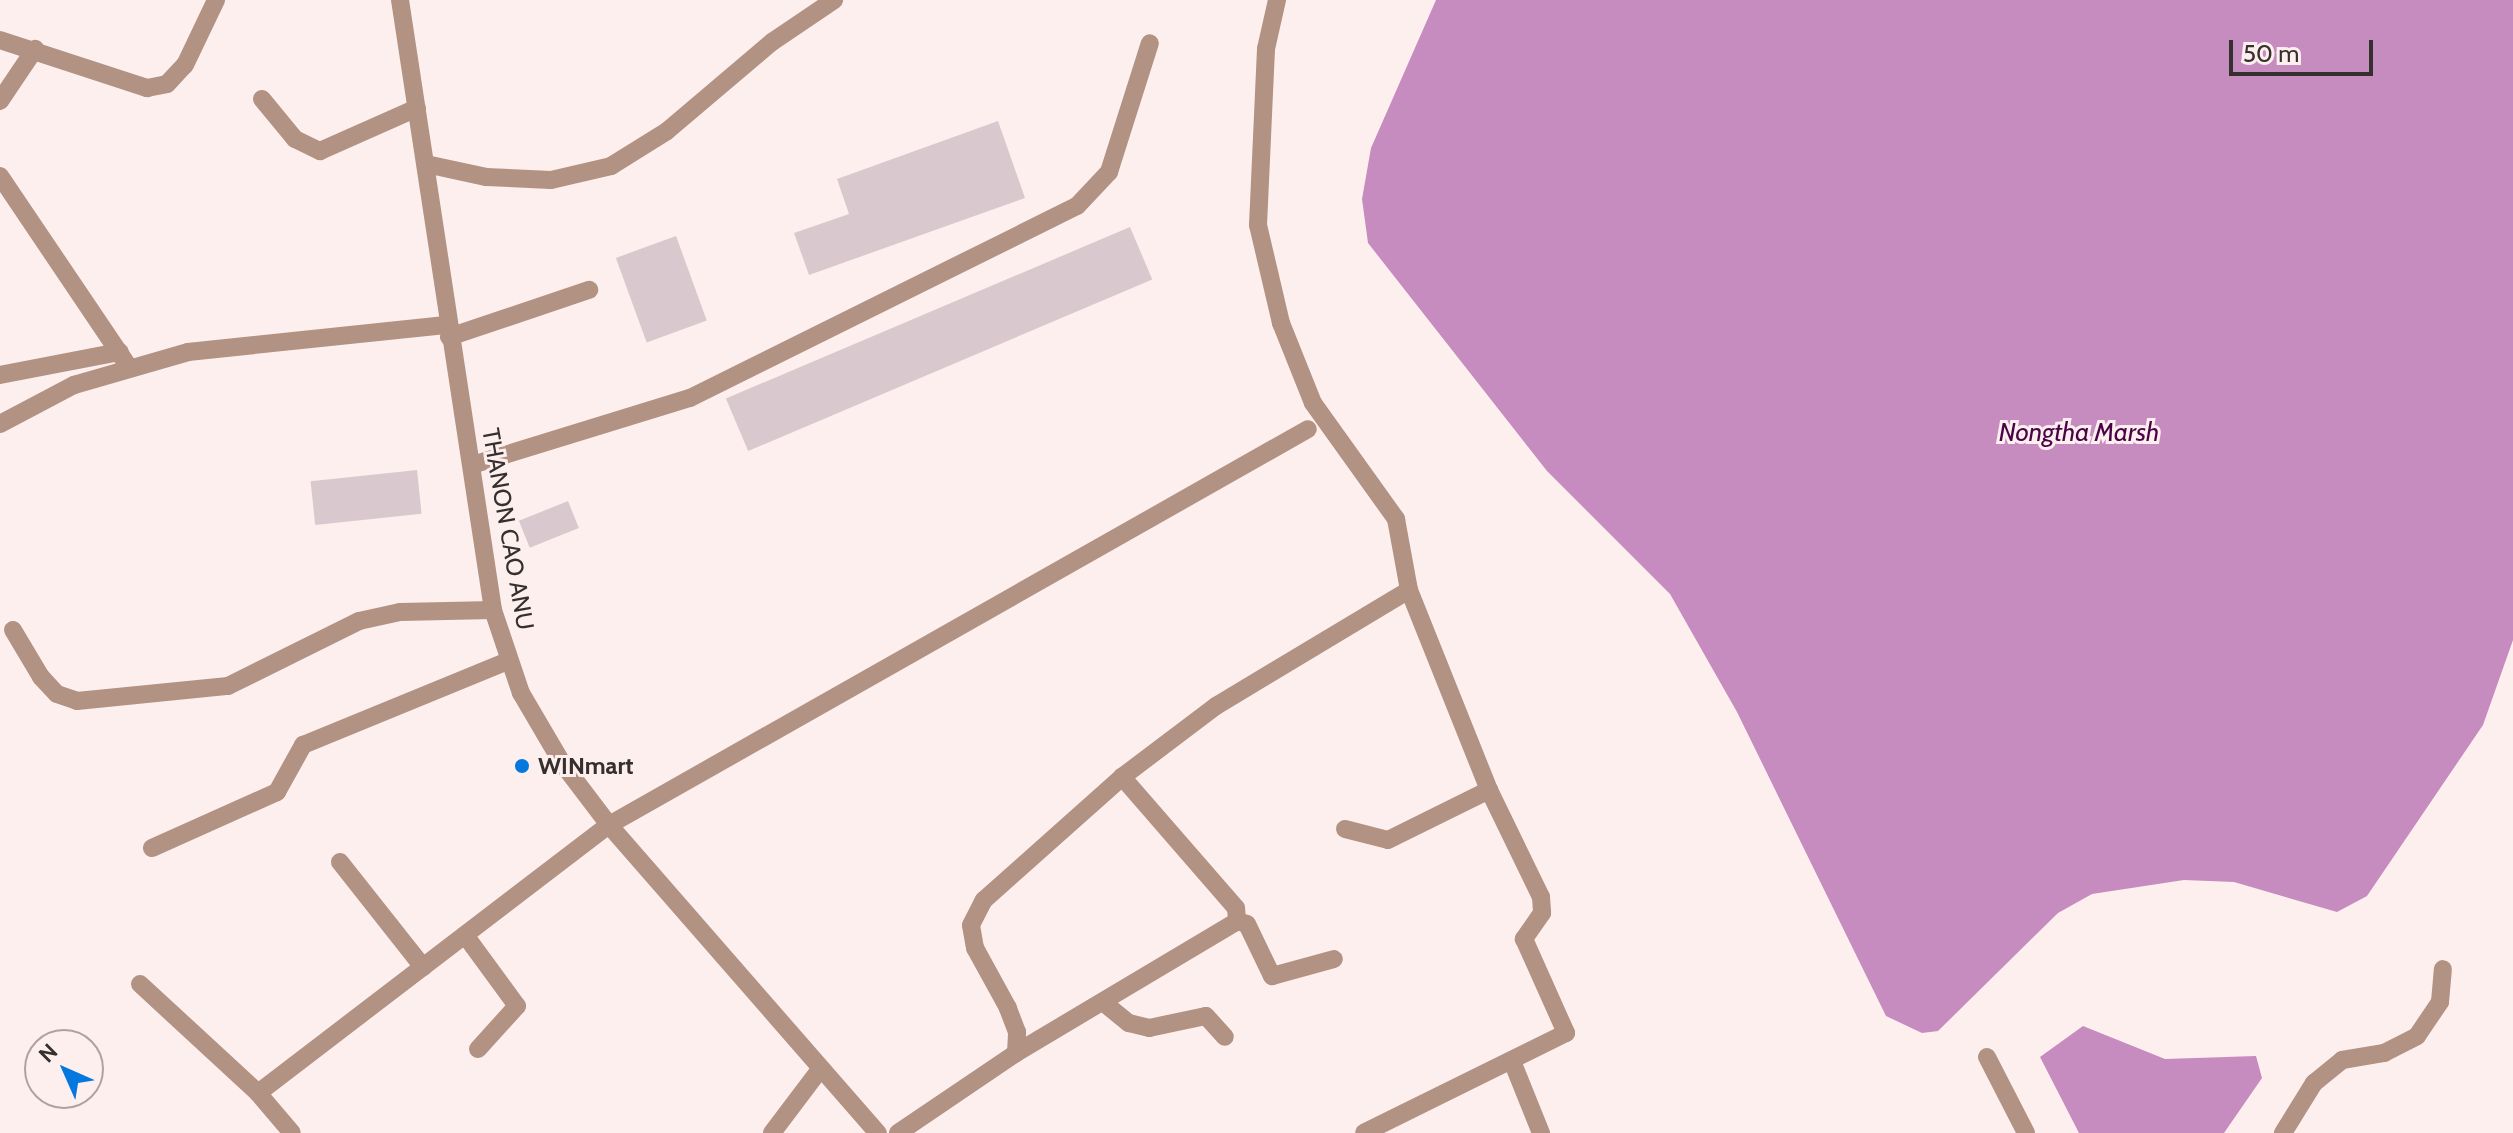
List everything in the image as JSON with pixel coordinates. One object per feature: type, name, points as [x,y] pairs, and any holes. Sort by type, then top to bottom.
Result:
[{"type":"street","points":[[0,40],[147,88],[167,84],[185,65],[216,0]]},
{"type":"street","name":"THANON CAO ANU","points":[[400,0],[448,331],[493,610],[508,661],[545,736],[609,825],[878,1133]]},
{"type":"street","points":[[426,164],[486,177],[551,180],[611,166],[667,131],[772,42],[834,0]]},
{"type":"street","points":[[1277,0],[1266,49],[1258,225],[1281,323],[1313,403],[1396,519],[1409,590],[1489,790],[1541,897],[1542,913],[1524,939],[1566,1033],[1364,1133]]},
{"type":"street","points":[[472,465],[690,398],[1077,206],[1109,172],[1150,43]]},
{"type":"street","points":[[0,101],[35,49]]},
{"type":"street","points":[[262,99],[295,139],[320,151],[417,108]]},
{"type":"street","points":[[0,176],[124,359]]},
{"type":"street","points":[[0,375],[188,352],[448,331],[589,290]]},
{"type":"street","points":[[0,424],[124,359]]},
{"type":"street","points":[[258,1093],[609,825],[1308,429]]},
{"type":"street","points":[[1016,1053],[1017,1032],[975,948],[971,925],[984,900],[1122,777],[1216,706],[1409,590]]},
{"type":"street","points":[[13,630],[41,677],[57,694],[77,701],[228,686],[359,621],[400,612],[493,610]]},
{"type":"street","points":[[152,848],[277,792],[303,745],[508,661]]},
{"type":"street","points":[[1122,777],[1236,908],[1237,921]]},
{"type":"street","points":[[1345,829],[1388,840],[1489,790]]},
{"type":"street","points":[[340,862],[423,967]]},
{"type":"street","points":[[898,1133],[1016,1053],[1237,921],[1247,924],[1272,976],[1334,959]]},
{"type":"street","points":[[465,935],[517,1006],[478,1049]]},
{"type":"street","points":[[2283,1133],[2314,1083],[2342,1060],[2384,1053],[2417,1036],[2440,1002],[2443,969]]},
{"type":"street","points":[[140,984],[258,1093],[292,1133]]},
{"type":"street","points":[[1104,1003],[1129,1023],[1149,1028],[1206,1016],[1225,1037]]},
{"type":"street","points":[[1987,1057],[2026,1133]]},
{"type":"street","points":[[1512,1061],[1541,1133]]},
{"type":"street","points":[[772,1133],[821,1068]]},
{"type":"water","name":"Nongtha Marsh","points":[[1436,0],[2513,0],[2513,640],[2483,725],[2367,896],[2337,912],[2234,882],[2184,880],[2092,894],[2058,913],[1938,1031],[1922,1033],[1886,1016],[1737,712],[1670,594],[1547,471],[1368,243],[1362,199],[1371,148]]},
{"type":"water","points":[[2083,1026],[2165,1059],[2256,1056],[2262,1078],[2224,1133],[2079,1133],[2040,1057]]},
{"type":"building","points":[[998,121],[1025,198],[809,275],[794,233],[849,214],[837,179]]},
{"type":"building","points":[[1130,227],[1152,279],[748,451],[726,399]]},
{"type":"building","points":[[676,236],[707,321],[647,342],[616,258]]},
{"type":"building","points":[[417,470],[422,514],[315,525],[311,481]]},
{"type":"building","points":[[568,501],[579,528],[530,548],[519,521]]},
{"type":"place","name":"WINmart","points":[[522,766]]}]
